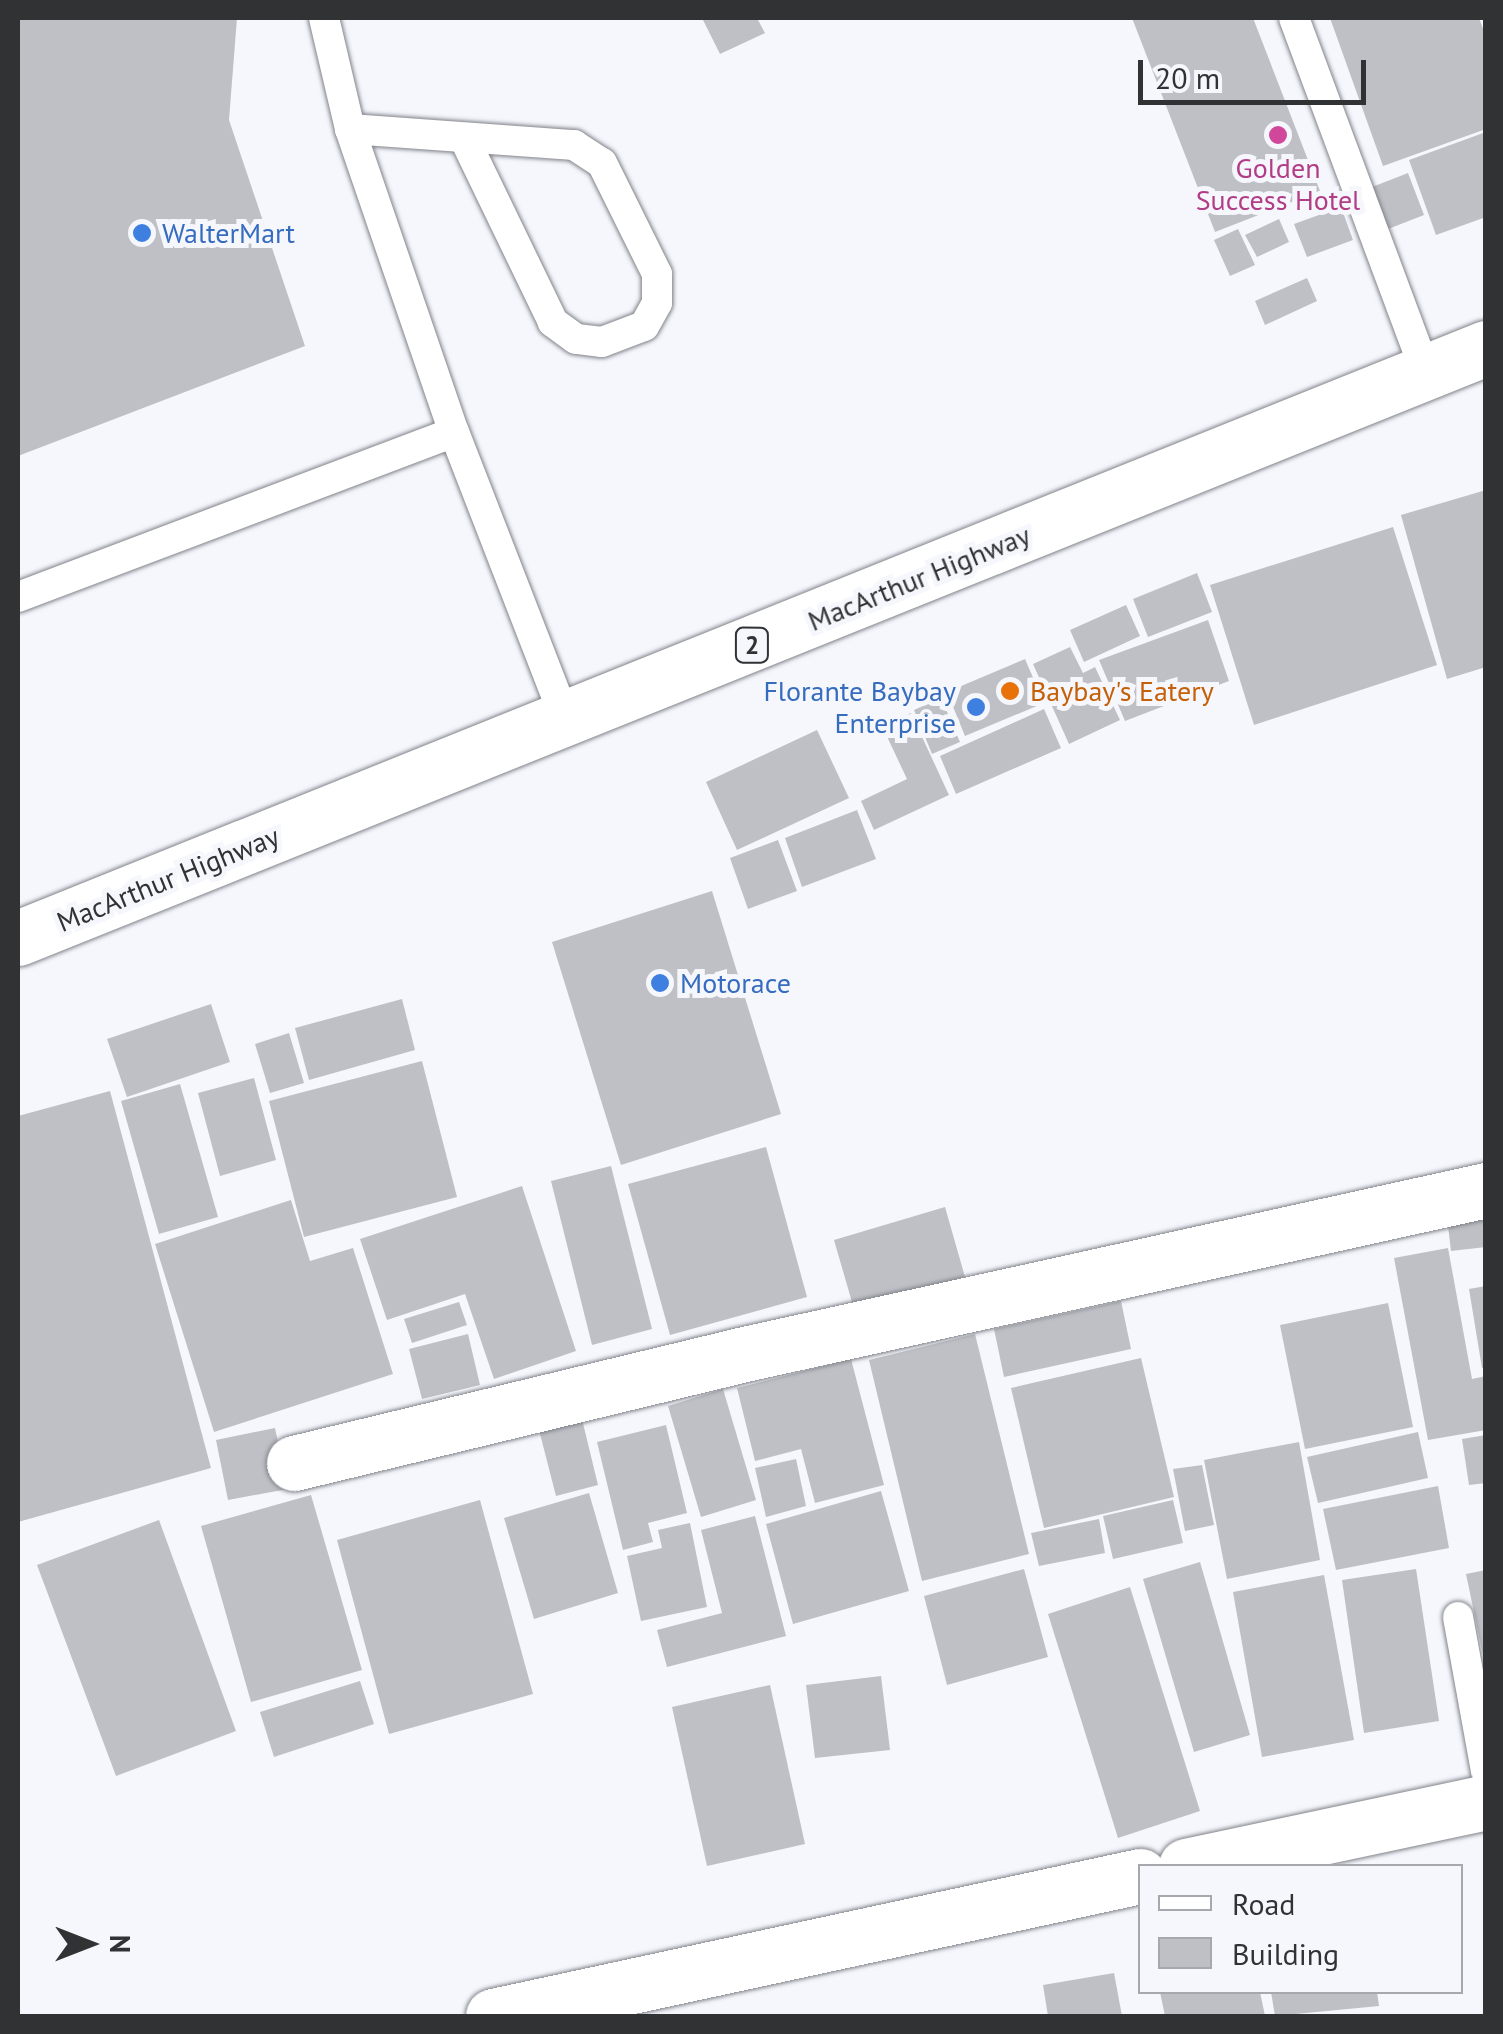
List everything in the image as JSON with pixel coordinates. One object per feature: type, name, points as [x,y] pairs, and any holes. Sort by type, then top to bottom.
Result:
[{"type":"main road","name":"MacArthur Highway","points":[[18,938],[566,721],[1486,348]]},
{"type":"main road","points":[[294,1464],[740,1356],[1486,1190]]},
{"type":"main road","points":[[1195,1864],[1486,1802]]},
{"type":"main road","points":[[493,2016],[1138,1876]]},
{"type":"lane","points":[[324,18],[350,129],[454,432],[566,721]]},
{"type":"lane","points":[[1294,18],[1426,372]]},
{"type":"lane","points":[[350,129],[574,145],[602,163],[657,274],[657,303],[644,326],[602,342],[576,339],[553,322],[464,138]]},
{"type":"lane","points":[[18,597],[454,432]]},
{"type":"lane","points":[[1458,1618],[1486,1771]]},
{"type":"building","name":"WalterMart","points":[[18,18],[237,18],[229,120],[305,346],[18,456]]},
{"type":"building","points":[[702,18],[757,18],[765,33],[720,54]]},
{"type":"building","points":[[1132,18],[1253,18],[1320,191],[1215,232]]},
{"type":"building","points":[[1330,18],[1479,18],[1486,37],[1486,129],[1383,166]]},
{"type":"building","points":[[1486,132],[1486,217],[1436,235],[1409,160]]},
{"type":"building","points":[[1408,173],[1424,215],[1383,231],[1367,189]]},
{"type":"building","points":[[1341,207],[1353,240],[1307,257],[1294,224]]},
{"type":"building","points":[[1279,219],[1289,242],[1257,257],[1245,235]]},
{"type":"building","points":[[1238,229],[1255,265],[1230,276],[1214,240]]},
{"type":"building","points":[[1307,278],[1317,301],[1265,325],[1255,301]]},
{"type":"building","points":[[1486,490],[1486,667],[1447,679],[1401,515]]},
{"type":"building","points":[[1393,527],[1437,665],[1254,725],[1210,585]]},
{"type":"building","points":[[1197,573],[1212,612],[1148,637],[1133,599]]},
{"type":"building","points":[[1126,605],[1140,636],[1084,662],[1070,630]]},
{"type":"building","points":[[1208,620],[1229,681],[1125,721],[1099,660]]},
{"type":"building","points":[[1070,647],[1083,673],[1095,667],[1120,720],[1069,744],[1033,664]]},
{"type":"building","points":[[1025,659],[1044,703],[965,736],[947,692]]},
{"type":"building","points":[[941,698],[960,742],[932,754],[914,710]]},
{"type":"building","points":[[1044,709],[1061,748],[956,794],[940,756]]},
{"type":"building","points":[[911,713],[949,795],[874,830],[861,801],[907,779],[882,726]]},
{"type":"building","points":[[817,730],[849,798],[737,850],[706,782]]},
{"type":"building","points":[[857,810],[876,859],[802,887],[785,838]]},
{"type":"building","points":[[778,840],[797,891],[748,909],[730,858]]},
{"type":"building","points":[[712,891],[781,1114],[621,1165],[552,942]]},
{"type":"building","points":[[402,999],[415,1050],[309,1080],[295,1028]]},
{"type":"building","points":[[211,1004],[230,1062],[127,1097],[107,1039]]},
{"type":"building","points":[[289,1033],[304,1083],[270,1093],[255,1044]]},
{"type":"building","points":[[422,1061],[457,1197],[304,1237],[269,1101]]},
{"type":"building","points":[[254,1078],[276,1160],[220,1176],[198,1093]]},
{"type":"building","points":[[180,1084],[218,1217],[159,1234],[121,1101]]},
{"type":"building","points":[[110,1091],[211,1468],[18,1522],[18,1116]]},
{"type":"building","points":[[766,1147],[807,1297],[670,1335],[628,1184]]},
{"type":"building","points":[[611,1166],[652,1329],[592,1345],[551,1181]]},
{"type":"building","points":[[522,1186],[576,1351],[494,1379],[465,1294],[387,1320],[360,1239]]},
{"type":"building","points":[[291,1200],[310,1261],[353,1248],[393,1374],[214,1432],[155,1244]]},
{"type":"building","points":[[1486,1205],[1486,1247],[1451,1251],[1446,1209]]},
{"type":"building","points":[[945,1207],[965,1277],[854,1309],[834,1240]]},
{"type":"building","points":[[1448,1248],[1472,1379],[1486,1376],[1486,1430],[1428,1440],[1394,1258]]},
{"type":"building","points":[[1486,1286],[1486,1367],[1482,1368],[1469,1289]]},
{"type":"building","points":[[1121,1301],[1131,1349],[1004,1377],[994,1329]]},
{"type":"building","points":[[459,1302],[467,1325],[412,1343],[404,1319]]},
{"type":"building","points":[[1388,1303],[1413,1427],[1305,1449],[1280,1325]]},
{"type":"building","points":[[468,1334],[480,1385],[422,1399],[409,1349]]},
{"type":"building","points":[[975,1334],[1029,1554],[922,1581],[869,1360]]},
{"type":"building","points":[[1141,1358],[1174,1497],[1044,1528],[1011,1388]]},
{"type":"building","points":[[851,1359],[884,1485],[815,1503],[801,1449],[755,1461],[737,1388]]},
{"type":"building","points":[[723,1389],[756,1500],[701,1517],[668,1406]]},
{"type":"building","points":[[581,1415],[598,1485],[556,1496],[538,1426]]},
{"type":"building","points":[[666,1425],[687,1513],[648,1523],[653,1542],[623,1550],[597,1442]]},
{"type":"building","points":[[275,1428],[288,1489],[228,1500],[216,1440]]},
{"type":"building","points":[[1418,1432],[1428,1478],[1318,1503],[1307,1457]]},
{"type":"building","points":[[1486,1435],[1486,1483],[1469,1485],[1462,1439]]},
{"type":"building","points":[[1299,1442],[1320,1560],[1227,1579],[1204,1460]]},
{"type":"building","points":[[796,1459],[806,1506],[766,1517],[755,1468]]},
{"type":"building","points":[[1202,1465],[1214,1525],[1185,1531],[1173,1469]]},
{"type":"building","points":[[1438,1486],[1449,1548],[1336,1570],[1323,1509]]},
{"type":"building","points":[[881,1491],[909,1591],[793,1624],[766,1524]]},
{"type":"building","points":[[589,1493],[618,1593],[534,1619],[504,1518]]},
{"type":"building","points":[[311,1495],[362,1670],[251,1702],[201,1526]]},
{"type":"building","points":[[480,1500],[533,1694],[389,1734],[337,1540]]},
{"type":"building","points":[[1173,1500],[1183,1543],[1113,1559],[1103,1516]]},
{"type":"building","points":[[755,1516],[786,1636],[667,1667],[657,1630],[722,1613],[701,1530]]},
{"type":"building","points":[[1099,1519],[1105,1553],[1039,1566],[1031,1533]]},
{"type":"building","points":[[159,1520],[236,1731],[116,1776],[37,1565]]},
{"type":"building","points":[[690,1523],[707,1607],[641,1621],[627,1556],[662,1548],[658,1530]]},
{"type":"building","points":[[1200,1562],[1250,1735],[1194,1752],[1143,1579]]},
{"type":"building","points":[[1024,1569],[1048,1657],[947,1685],[924,1596]]},
{"type":"building","points":[[1416,1569],[1439,1721],[1364,1733],[1342,1580]]},
{"type":"building","points":[[1486,1570],[1486,1660],[1484,1660],[1466,1574]]},
{"type":"building","points":[[1324,1575],[1354,1740],[1262,1757],[1233,1592]]},
{"type":"building","points":[[1130,1587],[1200,1811],[1118,1838],[1048,1614]]},
{"type":"building","points":[[881,1676],[890,1750],[815,1758],[806,1685]]},
{"type":"building","points":[[360,1681],[374,1724],[274,1757],[260,1712]]},
{"type":"building","points":[[770,1685],[805,1844],[707,1866],[672,1707]]},
{"type":"building","points":[[1114,1973],[1122,2016],[1048,2016],[1043,1985]]},
{"type":"building","points":[[1160,1994],[1260,1994],[1265,2016],[1165,2016]]},
{"type":"building","points":[[1271,1994],[1377,1994],[1379,2006],[1275,2016]]},
{"type":"place","name":"Golden Success Hotel","points":[[1278,135]]},
{"type":"place","name":"WalterMart","points":[[142,233]]},
{"type":"place","name":"Baybay's Eatery","points":[[1010,691]]},
{"type":"place","name":"Florante Baybay Enterprise","points":[[976,707]]},
{"type":"place","name":"Motorace","points":[[660,983]]}]
